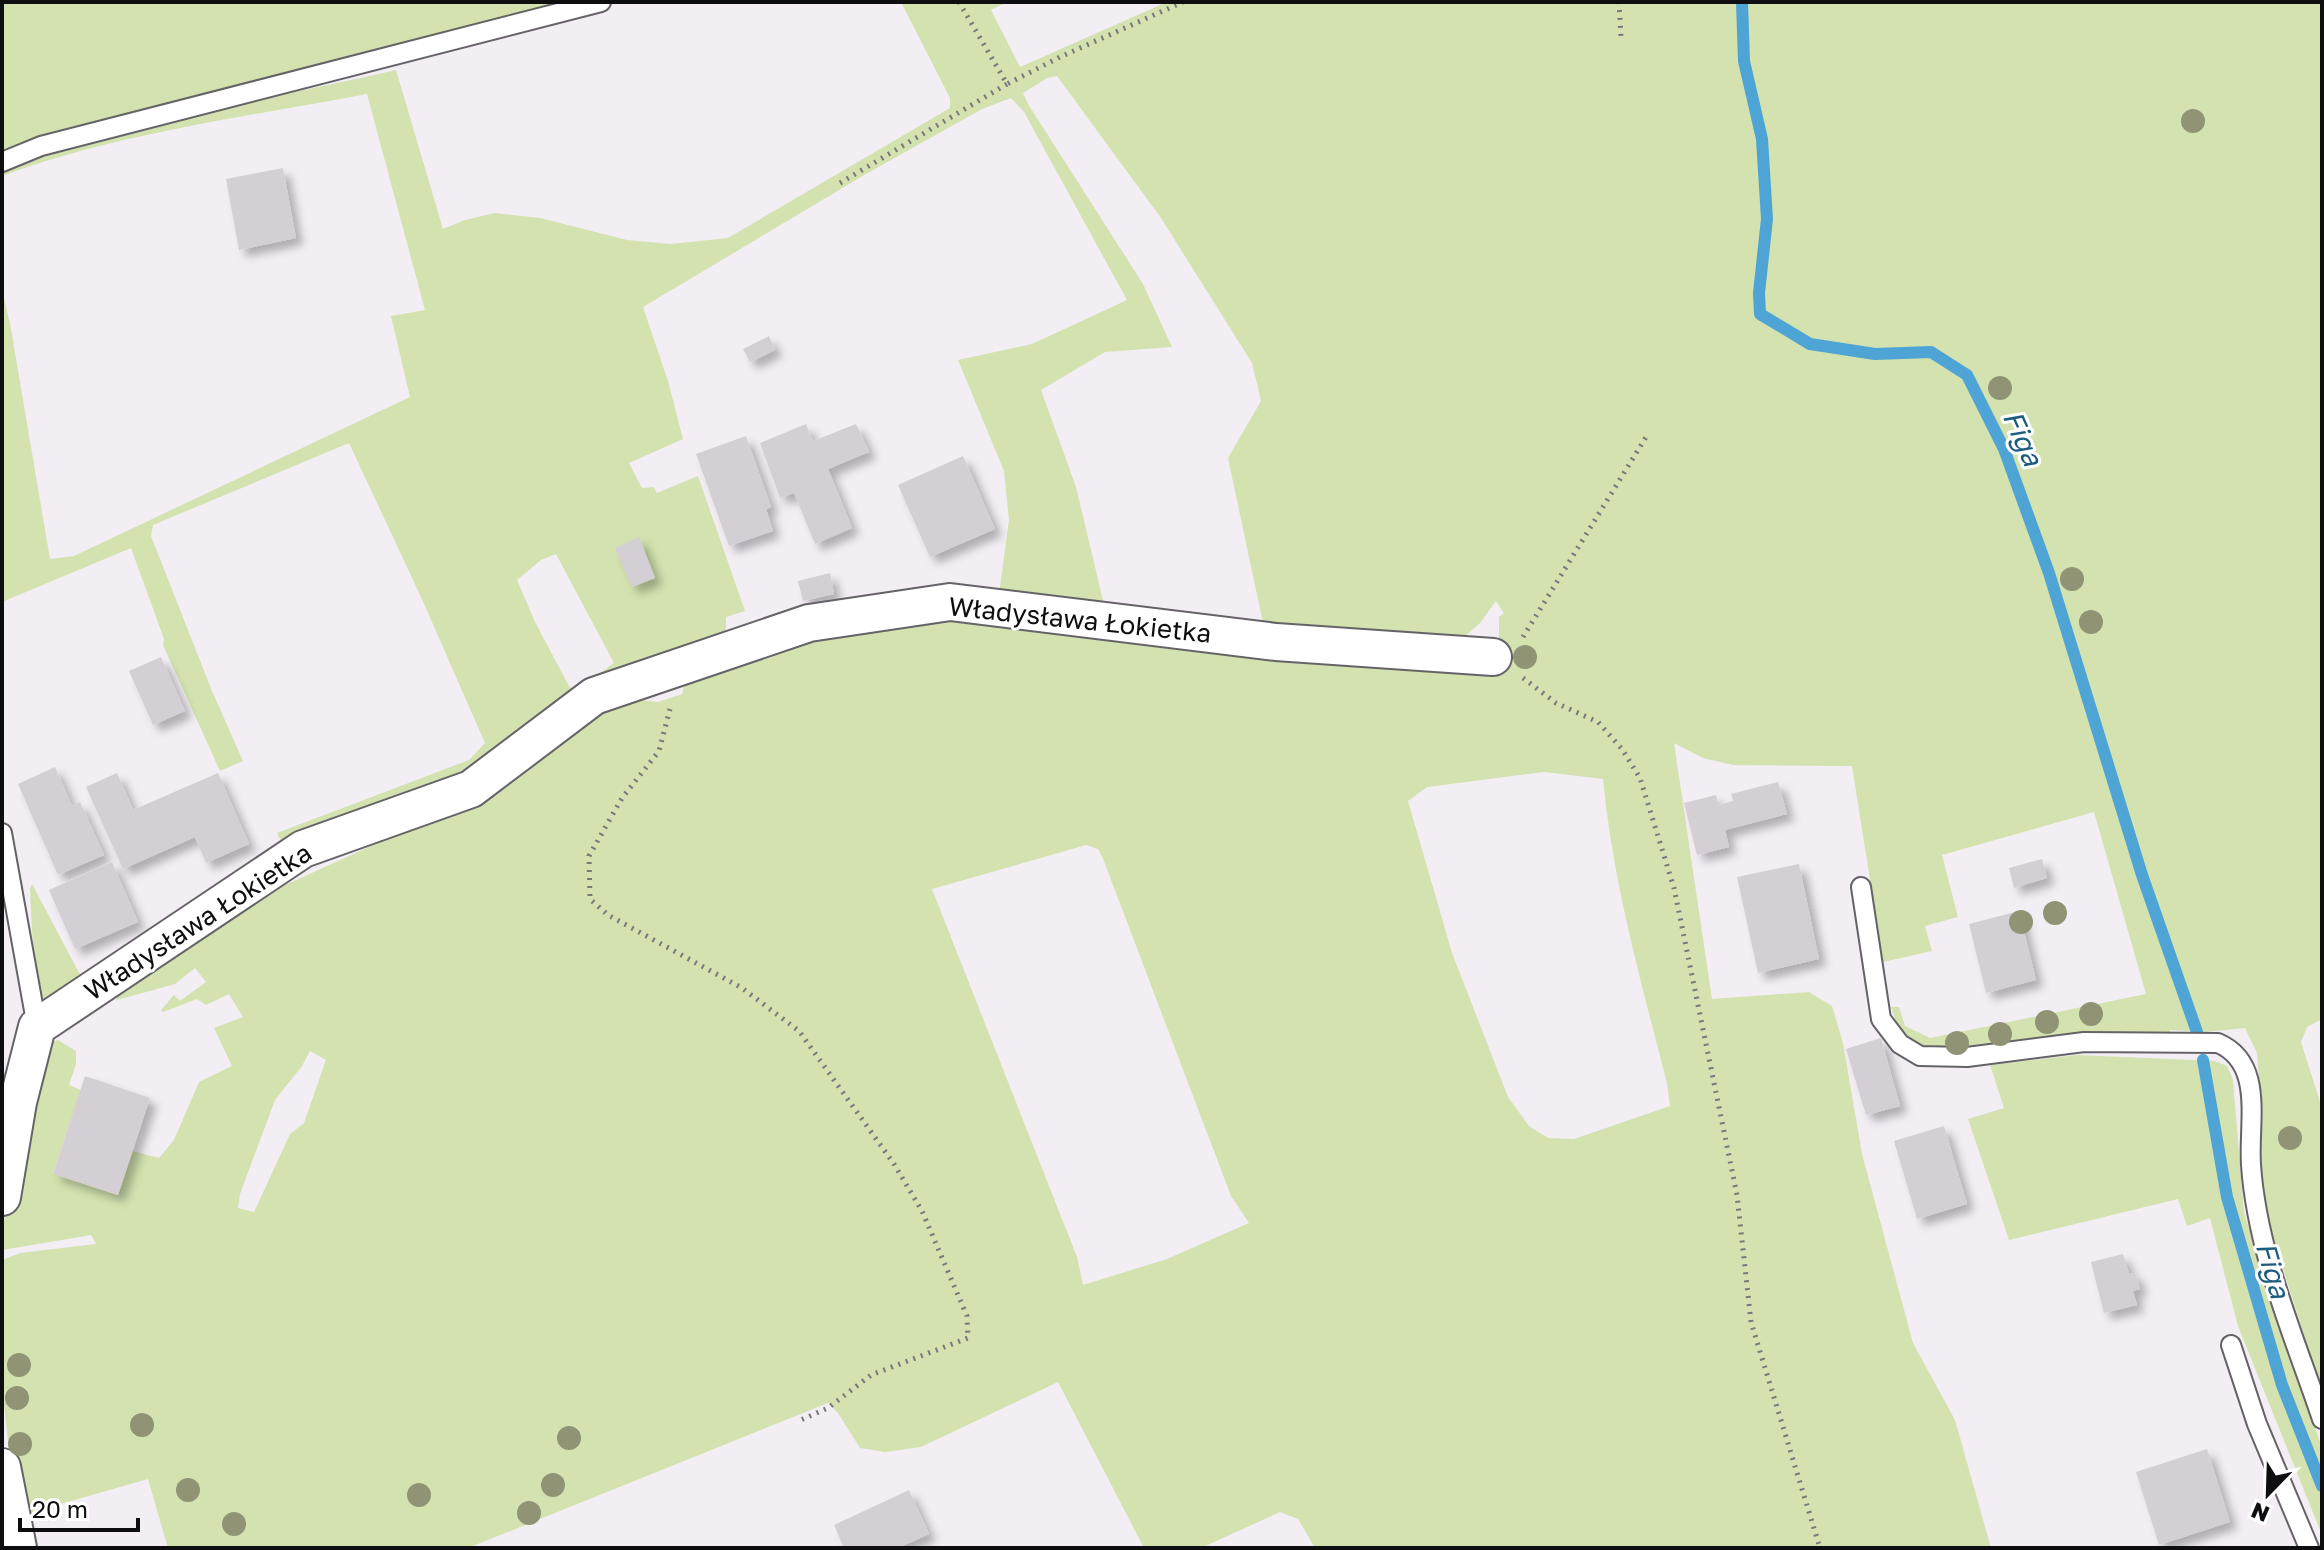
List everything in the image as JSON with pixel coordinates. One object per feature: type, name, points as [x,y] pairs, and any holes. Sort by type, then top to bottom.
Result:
[{"type":"street","name":"Władysława Łokietka","points":[[37,1027],[303,849],[471,789],[594,696],[809,623],[950,602],[1276,642],[1493,657]]},
{"type":"street","points":[[2,1197],[18,1102],[37,1027]]},
{"type":"street","points":[[2,1467],[18,1548]]},
{"type":"lane","points":[[2,162],[41,146],[601,2]]},
{"type":"lane","points":[[2,833],[37,1027]]},
{"type":"lane","points":[[1861,887],[1881,1019],[1900,1044],[1920,1056],[1967,1057],[2084,1042],[2218,1043],[2229,1048],[2243,1063],[2250,1078],[2251,1165],[2258,1226],[2322,1419]]},
{"type":"lane","points":[[2231,1345],[2257,1424],[2309,1548]]},
{"type":"path","points":[[959,2],[1007,84]]},
{"type":"path","points":[[840,183],[1007,84],[1183,2]]},
{"type":"path","points":[[1619,2],[1621,37]]},
{"type":"path","points":[[1493,657],[1513,649],[1529,630],[1577,546],[1646,437]]},
{"type":"path","points":[[1493,657],[1556,703],[1598,722],[1622,749],[1640,778],[1674,888],[1737,1195],[1751,1322],[1820,1548]]},
{"type":"path","points":[[677,668],[659,751],[622,798],[589,856],[590,899],[608,915],[742,988],[799,1031],[894,1164],[922,1211],[967,1316],[968,1338],[871,1375],[828,1408],[801,1420]]},
{"type":"green space","points":[[2,2],[569,2],[447,38],[116,116],[2,151]]},
{"type":"green space","points":[[901,2],[1007,2],[991,10],[1020,67],[1167,2],[2322,2],[2322,1019],[2307,1027],[2301,1042],[2322,1108],[2322,1390],[2268,1223],[2260,1156],[2261,1103],[2257,1053],[2245,1028],[2205,1032],[2170,1030],[2171,1038],[2045,1039],[1942,1050],[1923,1049],[1899,1031],[1891,1007],[1899,1007],[1905,1026],[1930,1038],[2146,994],[2094,812],[1942,855],[1958,917],[1925,926],[1932,951],[1883,962],[1852,766],[1733,765],[1703,758],[1674,743],[1712,999],[1809,992],[1832,1006],[1843,1043],[1862,1154],[1913,1343],[1955,1420],[1991,1548],[1315,1548],[1298,1519],[1280,1512],[1201,1548],[1144,1548],[1058,1382],[921,1447],[885,1452],[860,1448],[828,1403],[468,1548],[168,1548],[148,1479],[22,1515],[2,1387],[2,1260],[20,1253],[96,1244],[91,1235],[2,1250],[7,1203],[38,1064],[48,1044],[58,1040],[76,1051],[76,1064],[69,1085],[81,1090],[53,1173],[118,1195],[132,1151],[159,1158],[174,1140],[199,1082],[232,1066],[214,1028],[243,1017],[229,994],[206,1005],[197,999],[163,1012],[161,1010],[174,995],[180,1001],[206,982],[195,968],[175,984],[117,1000],[114,994],[163,967],[259,897],[461,805],[533,761],[567,732],[621,698],[658,702],[682,694],[687,676],[732,657],[936,620],[1194,641],[1375,664],[1435,664],[1488,673],[1499,644],[1499,617],[1504,613],[1496,601],[1480,623],[1456,644],[1313,635],[1261,627],[1263,623],[1228,458],[1261,401],[1252,363],[1161,218],[1057,76],[1047,78],[1023,93],[1143,284],[1172,347],[1105,352],[1041,390],[1076,487],[1106,613],[1027,608],[998,602],[1009,520],[1004,471],[958,360],[1032,344],[1127,300],[1024,112],[1011,98],[982,109],[866,174],[643,307],[668,381],[683,439],[629,463],[642,488],[654,487],[657,493],[698,476],[745,611],[726,617],[726,632],[717,637],[629,667],[464,786],[287,853],[277,833],[469,760],[485,743],[349,443],[153,525],[151,536],[243,761],[220,771],[163,645],[164,639],[131,548],[2,602],[2,289],[50,559],[74,556],[410,397],[391,316],[425,310],[367,94],[137,137],[2,176],[2,170],[148,125],[396,70],[443,229],[495,213],[540,218],[627,240],[671,244],[728,238],[950,108],[950,98]],"holes":[[[556,554],[614,663],[583,685],[570,688],[517,580],[541,560]],[[1544,772],[1603,779],[1621,894],[1670,1106],[1574,1139],[1548,1138],[1529,1126],[1508,1097],[1452,953],[1408,801],[1427,787]],[[1086,845],[1098,849],[1231,1196],[1249,1223],[1167,1259],[1083,1285],[1077,1257],[932,889]],[[310,1051],[326,1060],[304,1123],[290,1134],[254,1212],[238,1208],[240,1194],[275,1100]]]},
{"type":"green space","points":[[32,884],[85,984],[55,1001],[43,999],[37,972],[31,917]]},
{"type":"green space","points":[[2077,1055],[2215,1061],[2227,1066],[2233,1080],[2244,1213],[2322,1448],[2322,1535],[2238,1326],[2210,1218],[2187,1226],[2178,1199],[2009,1240],[1968,1119],[2004,1108],[1990,1065]]},
{"type":"building","points":[[283,168],[296,238],[239,250],[226,179]]},
{"type":"building","points":[[769,336],[775,350],[750,362],[743,349]]},
{"type":"building","points":[[806,424],[813,441],[856,424],[869,452],[828,469],[852,528],[815,544],[794,493],[780,498],[760,443]]},
{"type":"building","points":[[746,436],[771,507],[766,509],[773,531],[729,546],[696,454]]},
{"type":"building","points":[[963,456],[995,529],[930,557],[898,485]]},
{"type":"building","points":[[639,537],[655,578],[632,587],[615,548]]},
{"type":"building","points":[[830,573],[834,594],[803,601],[798,581]]},
{"type":"building","points":[[161,657],[185,711],[153,725],[129,671]]},
{"type":"building","points":[[55,767],[72,806],[80,802],[104,855],[58,875],[18,784]]},
{"type":"building","points":[[117,773],[133,810],[218,773],[249,844],[206,863],[195,837],[123,869],[86,787]]},
{"type":"building","points":[[1778,782],[1787,814],[1725,830],[1729,847],[1697,855],[1684,803],[1716,795],[1718,805],[1733,801],[1731,794]]},
{"type":"building","points":[[2042,859],[2047,878],[2014,888],[2009,868]]},
{"type":"building","points":[[112,862],[138,922],[75,949],[49,890]]},
{"type":"building","points":[[1799,864],[1819,959],[1758,973],[1737,877]]},
{"type":"building","points":[[2019,911],[2036,980],[1986,993],[1969,924]]},
{"type":"building","points":[[1881,1038],[1900,1106],[1866,1115],[1846,1049]]},
{"type":"building","points":[[85,1076],[150,1098],[118,1195],[53,1174]]},
{"type":"building","points":[[1944,1126],[1967,1204],[1917,1219],[1894,1141]]},
{"type":"building","points":[[2123,1254],[2129,1274],[2135,1273],[2140,1289],[2133,1291],[2137,1305],[2104,1313],[2091,1262]]},
{"type":"building","points":[[2207,1449],[2230,1522],[2159,1545],[2136,1472]]},
{"type":"building","points":[[909,1490],[929,1534],[898,1548],[844,1548],[834,1525]]},
{"type":"waterway","name":"Figa","points":[[1742,2],[1744,61],[1762,139],[1767,219],[1759,293],[1760,314],[1810,344],[1875,354],[1931,352],[1967,375],[2004,449],[2049,573],[2142,875],[2197,1032]]},
{"type":"waterway","name":"Figa","points":[[2203,1060],[2227,1197],[2282,1385],[2322,1486]]}]
